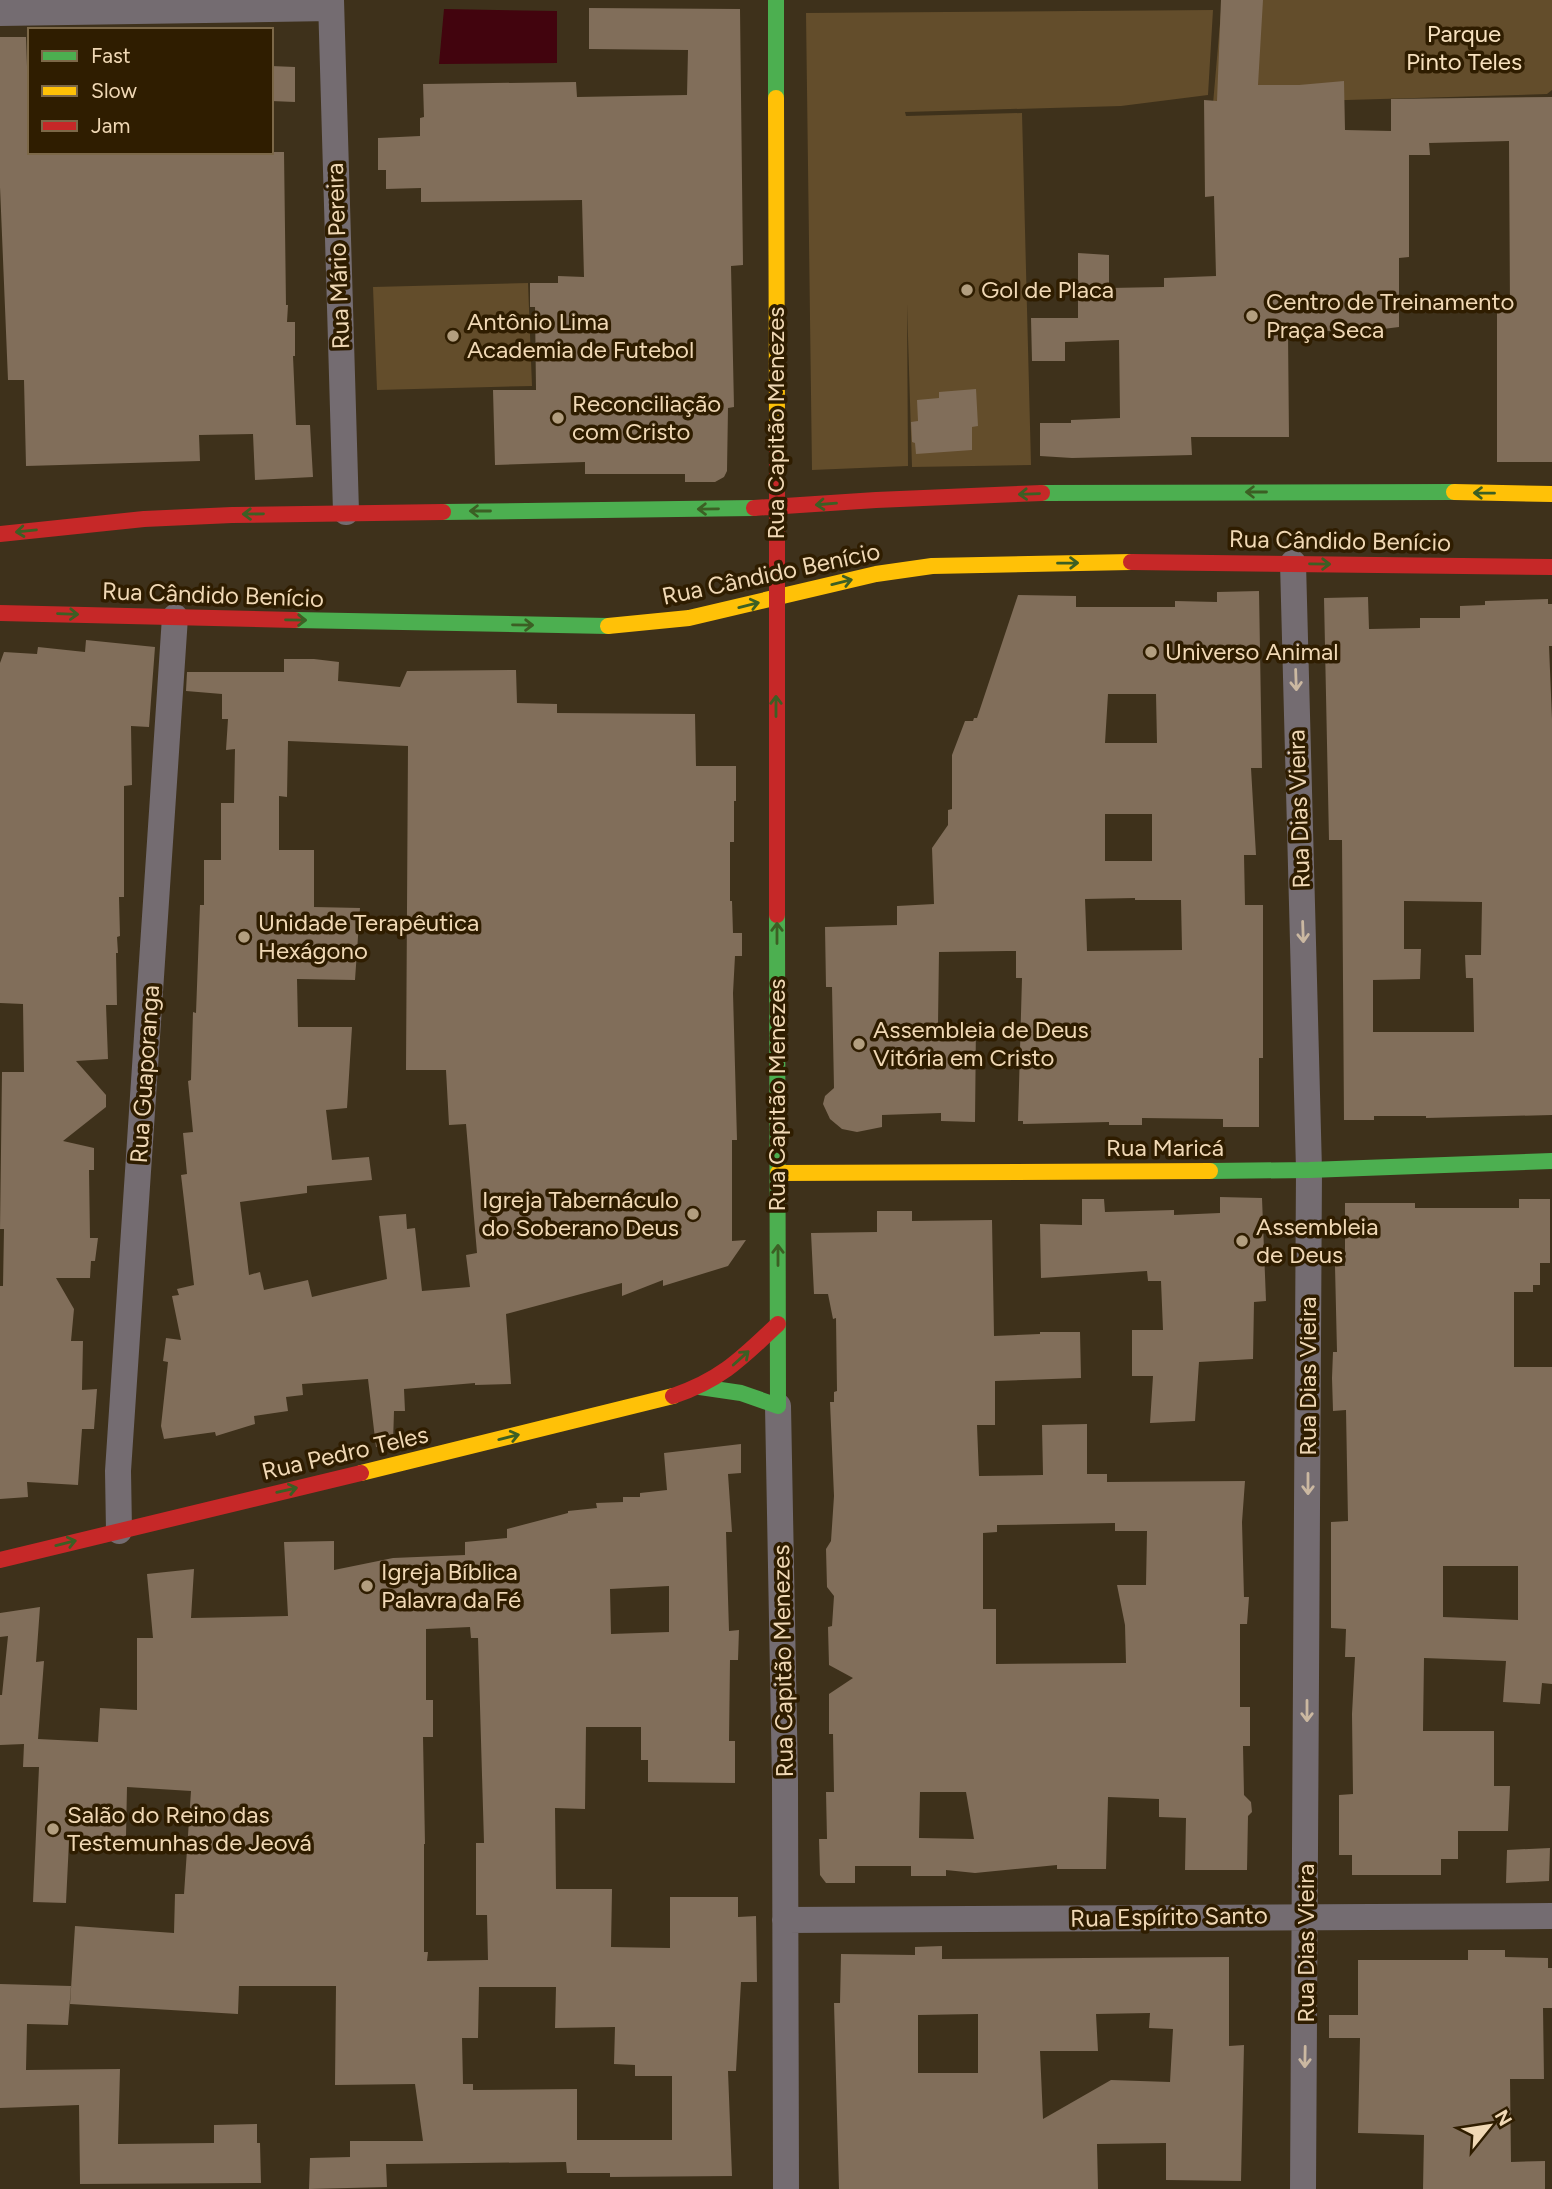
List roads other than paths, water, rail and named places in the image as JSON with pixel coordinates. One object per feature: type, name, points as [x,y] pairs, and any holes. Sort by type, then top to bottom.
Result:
[{"type":"main road","name":"Rua Capitão Menezes","points":[[776,0],[778,1406]]},
{"type":"main road","name":"Rua Cândido Benício","points":[[0,534],[144,519],[346,512],[776,508],[876,500],[1054,493],[1552,494]]},
{"type":"main road","name":"Rua Cândido Benício","points":[[0,613],[580,627],[635,625],[688,618],[876,574],[932,566],[1112,562],[1552,567]]},
{"type":"main road","name":"Rua Maricá","points":[[778,1173],[1309,1170],[1552,1161]]},
{"type":"main road","name":"Rua Pedro Teles","points":[[0,1560],[446,1453],[701,1387],[736,1364],[778,1324]]},
{"type":"main road","name":"Rua Pedro Teles","points":[[701,1387],[741,1393],[778,1406]]},
{"type":"street","points":[[0,12],[331,4]]},
{"type":"street","name":"Rua Mário Pereira","points":[[331,4],[346,512]]},
{"type":"street","name":"Rua Dias Vieira","points":[[1293,563],[1309,1170],[1303,2189]]},
{"type":"street","name":"Rua Guaporanga","points":[[119,1531],[118,1471],[176,617]]},
{"type":"street","name":"Rua Capitão Menezes","points":[[778,1406],[785,1768],[786,2189]]},
{"type":"street","name":"Rua Espírito Santo","points":[[785,1920],[1552,1916]]},
{"type":"place","name":"Gol de Placa","points":[[967,290]]},
{"type":"place","name":"Centro de Treinamento Praça Seca","points":[[1252,316]]},
{"type":"place","name":"Antônio Lima Academia de Futebol","points":[[453,336]]},
{"type":"place","name":"Reconciliação com Cristo","points":[[558,418]]},
{"type":"place","name":"Universo Animal","points":[[1151,652]]},
{"type":"place","name":"Unidade Terapêutica Hexágono","points":[[244,937]]},
{"type":"place","name":"Assembleia de Deus Vitória em Cristo","points":[[859,1044]]},
{"type":"place","name":"Igreja Tabernáculo do Soberano Deus","points":[[693,1214]]},
{"type":"place","name":"Assembleia de Deus","points":[[1242,1241]]},
{"type":"place","name":"Igreja Bíblica Palavra da Fé","points":[[367,1586]]},
{"type":"place","name":"Salão do Reino das Testemunhas de Jeová","points":[[53,1829]]},
{"type":"park label","name":"Parque Pinto Teles","points":[[1464,48]]}]
